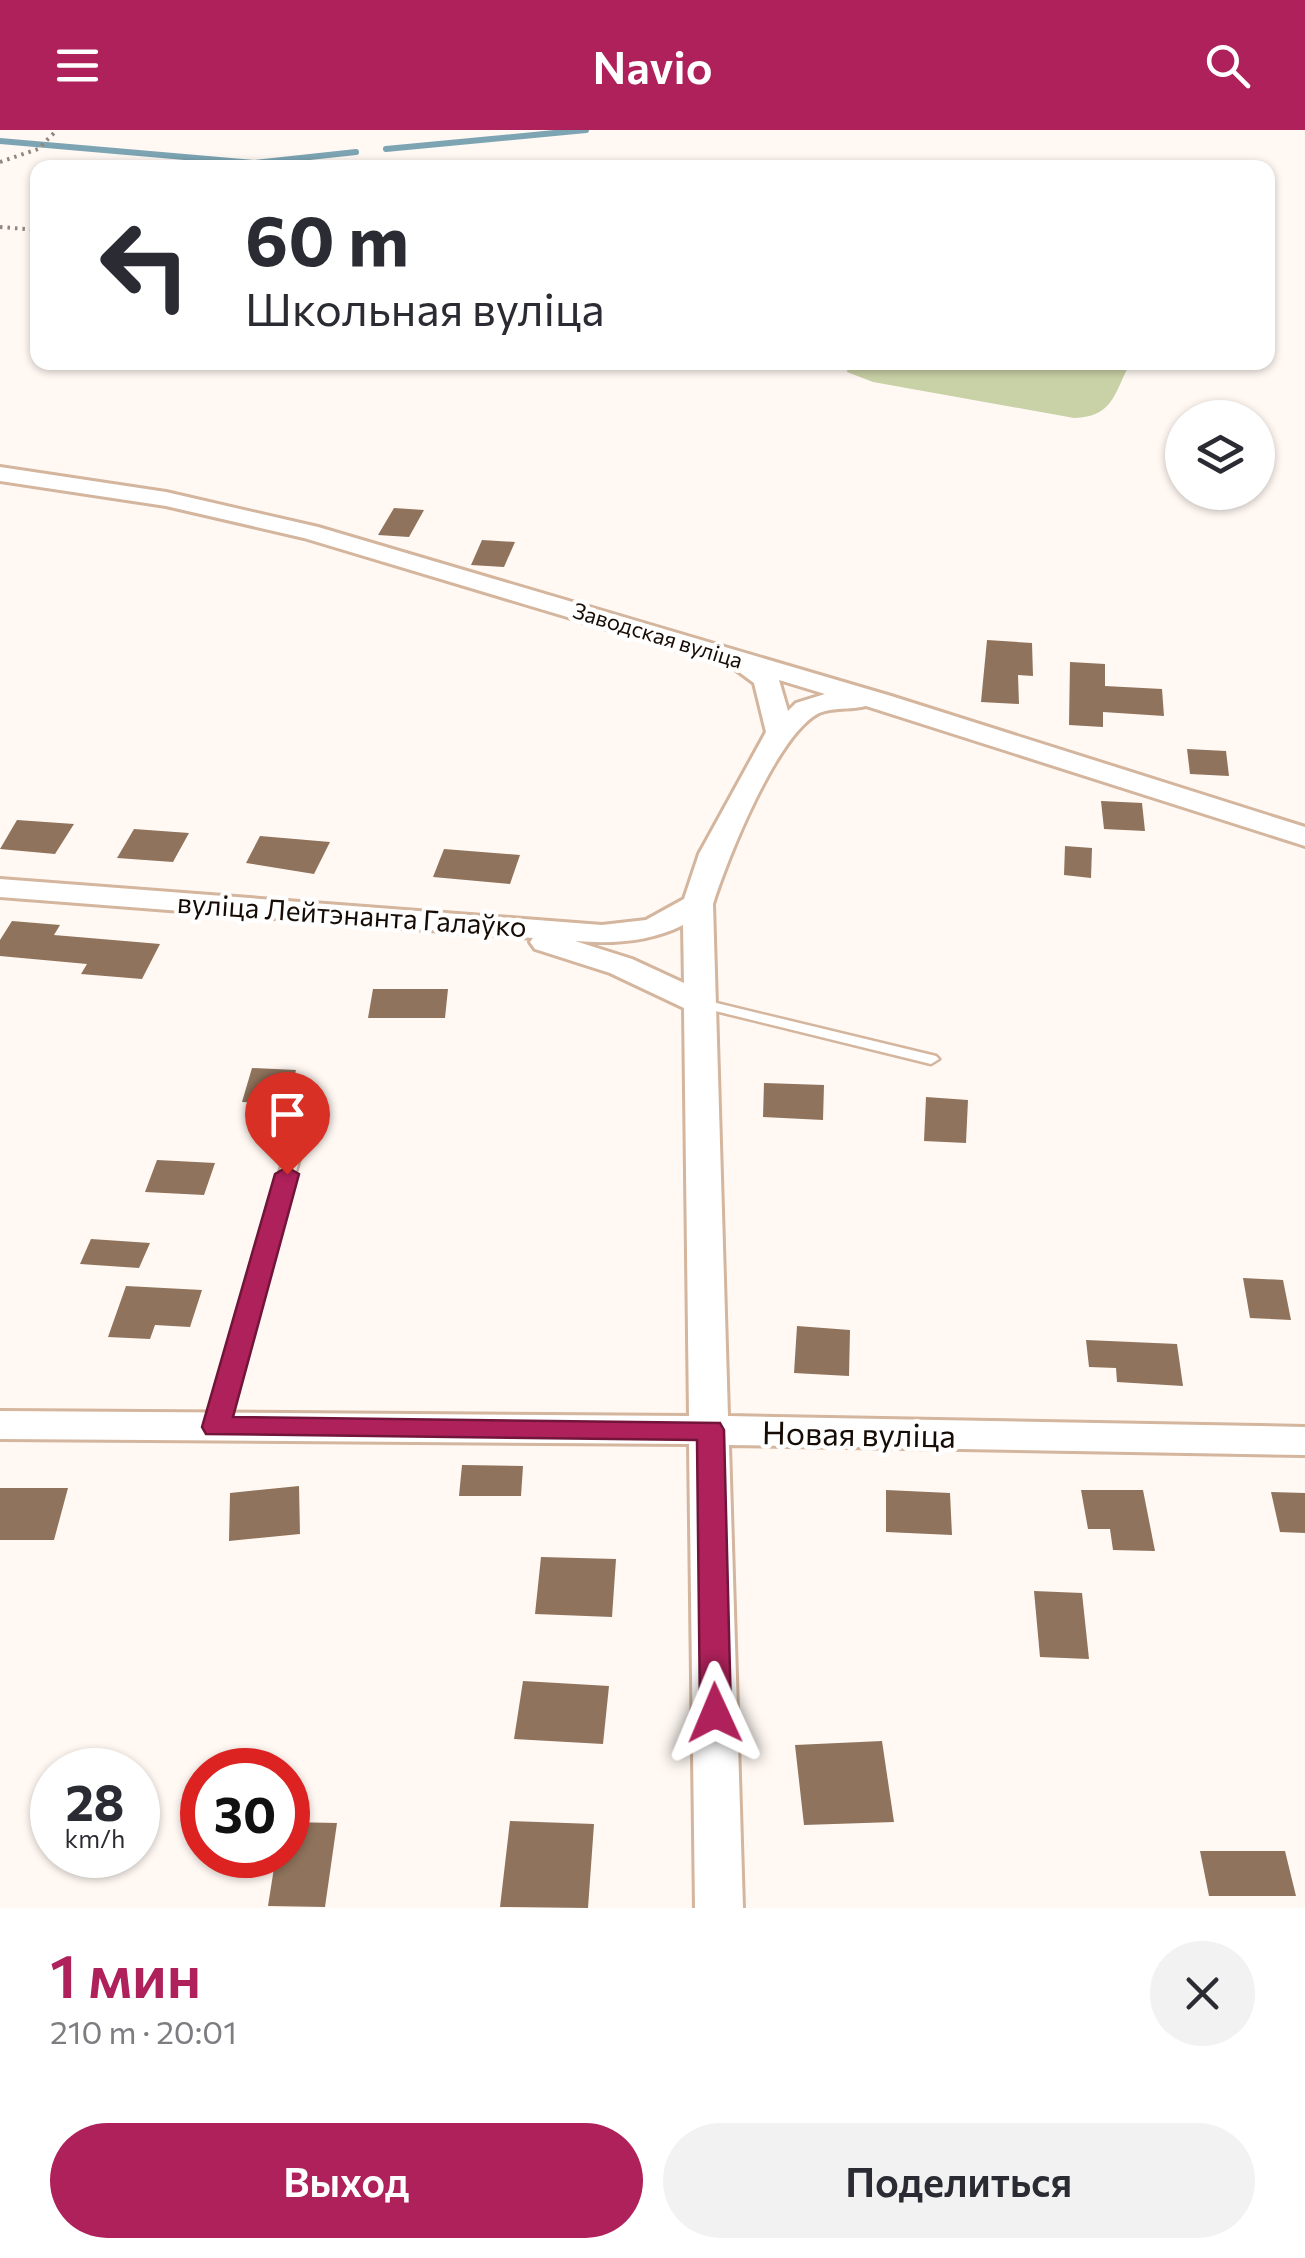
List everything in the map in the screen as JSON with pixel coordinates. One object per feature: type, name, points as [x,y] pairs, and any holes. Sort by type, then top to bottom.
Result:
[{"type":"street","name":"Заводская вуліца","points":[[0,474],[166,499],[310,532],[881,702],[1305,836]]},
{"type":"street","points":[[738,659],[766,680],[780,732]]},
{"type":"street","points":[[719,1908],[698,904],[714,854],[780,732],[791,719],[825,702],[881,702]]},
{"type":"street","name":"вуліца Лейтэнанта Галаўко","points":[[0,888],[602,934],[654,928],[698,904]]},
{"type":"street","points":[[494,925],[621,966],[700,1004]]},
{"type":"street","name":"Новая вуліца","points":[[0,1425],[710,1430],[1305,1441]]},
{"type":"lane","points":[[700,1004],[932,1058]]},
{"type":"lane","points":[[216,1427],[297,1138]]},
{"type":"path","points":[[0,162],[38,149],[57,130]]},
{"type":"path","points":[[0,227],[30,229]]},
{"type":"green space","points":[[1127,370],[1105,408],[1087,417],[1074,418],[873,382],[847,372]]},
{"type":"building","points":[[394,508],[424,510],[409,537],[378,535]]},
{"type":"building","points":[[482,540],[515,542],[504,567],[471,565]]},
{"type":"building","points":[[987,640],[1032,643],[1033,676],[1018,675],[1019,704],[981,702]]},
{"type":"building","points":[[1070,662],[1105,664],[1105,686],[1162,689],[1164,716],[1103,712],[1103,727],[1069,725]]},
{"type":"building","points":[[1187,749],[1226,751],[1229,776],[1190,774]]},
{"type":"building","points":[[1101,801],[1142,803],[1145,831],[1104,829]]},
{"type":"building","points":[[17,820],[74,824],[55,854],[0,849]]},
{"type":"building","points":[[134,829],[189,833],[173,862],[117,858]]},
{"type":"building","points":[[260,836],[330,842],[314,874],[246,863]]},
{"type":"building","points":[[1065,846],[1092,848],[1091,878],[1064,875]]},
{"type":"building","points":[[444,849],[520,855],[510,884],[433,877]]},
{"type":"building","points":[[12,921],[60,925],[54,935],[160,944],[142,979],[81,974],[87,964],[0,956],[0,940]]},
{"type":"building","points":[[373,989],[448,989],[445,1018],[368,1018]]},
{"type":"building","points":[[252,1068],[296,1070],[287,1104],[242,1102]]},
{"type":"building","points":[[764,1083],[824,1085],[823,1120],[763,1117]]},
{"type":"building","points":[[926,1097],[968,1100],[966,1143],[924,1141]]},
{"type":"building","points":[[157,1160],[215,1163],[204,1195],[145,1192]]},
{"type":"building","points":[[91,1239],[150,1243],[139,1268],[80,1264]]},
{"type":"building","points":[[1243,1278],[1283,1280],[1291,1320],[1250,1318]]},
{"type":"building","points":[[126,1286],[202,1290],[190,1327],[155,1325],[150,1339],[108,1337]]},
{"type":"building","points":[[797,1326],[850,1330],[849,1376],[794,1373]]},
{"type":"building","points":[[1086,1340],[1177,1344],[1183,1386],[1117,1382],[1116,1368],[1089,1367]]},
{"type":"building","points":[[462,1465],[523,1466],[521,1496],[459,1496]]},
{"type":"building","points":[[299,1486],[300,1534],[229,1541],[230,1493]]},
{"type":"building","points":[[0,1488],[68,1488],[54,1540],[0,1540]]},
{"type":"building","points":[[886,1490],[950,1493],[952,1535],[886,1532]]},
{"type":"building","points":[[1081,1490],[1143,1490],[1155,1551],[1113,1550],[1110,1529],[1088,1529]]},
{"type":"building","points":[[1271,1492],[1305,1493],[1305,1533],[1280,1532]]},
{"type":"building","points":[[541,1557],[616,1559],[612,1617],[535,1614]]},
{"type":"building","points":[[1034,1591],[1082,1593],[1089,1659],[1040,1657]]},
{"type":"building","points":[[523,1681],[609,1686],[603,1744],[514,1739]]},
{"type":"building","points":[[882,1741],[894,1822],[804,1825],[795,1745]]},
{"type":"building","points":[[510,1821],[594,1824],[588,1908],[500,1907]]},
{"type":"building","points":[[310,1822],[337,1823],[325,1907],[268,1906],[272,1878],[310,1878]]},
{"type":"building","points":[[1200,1851],[1285,1851],[1296,1896],[1209,1896]]},
{"type":"waterway","points":[[386,149],[586,130]]},
{"type":"waterway","points":[[0,141],[219,160]]},
{"type":"waterway","points":[[282,160],[356,152]]},
{"type":"route","points":[[287,1174],[216,1427],[710,1430],[715,1713]]}]
